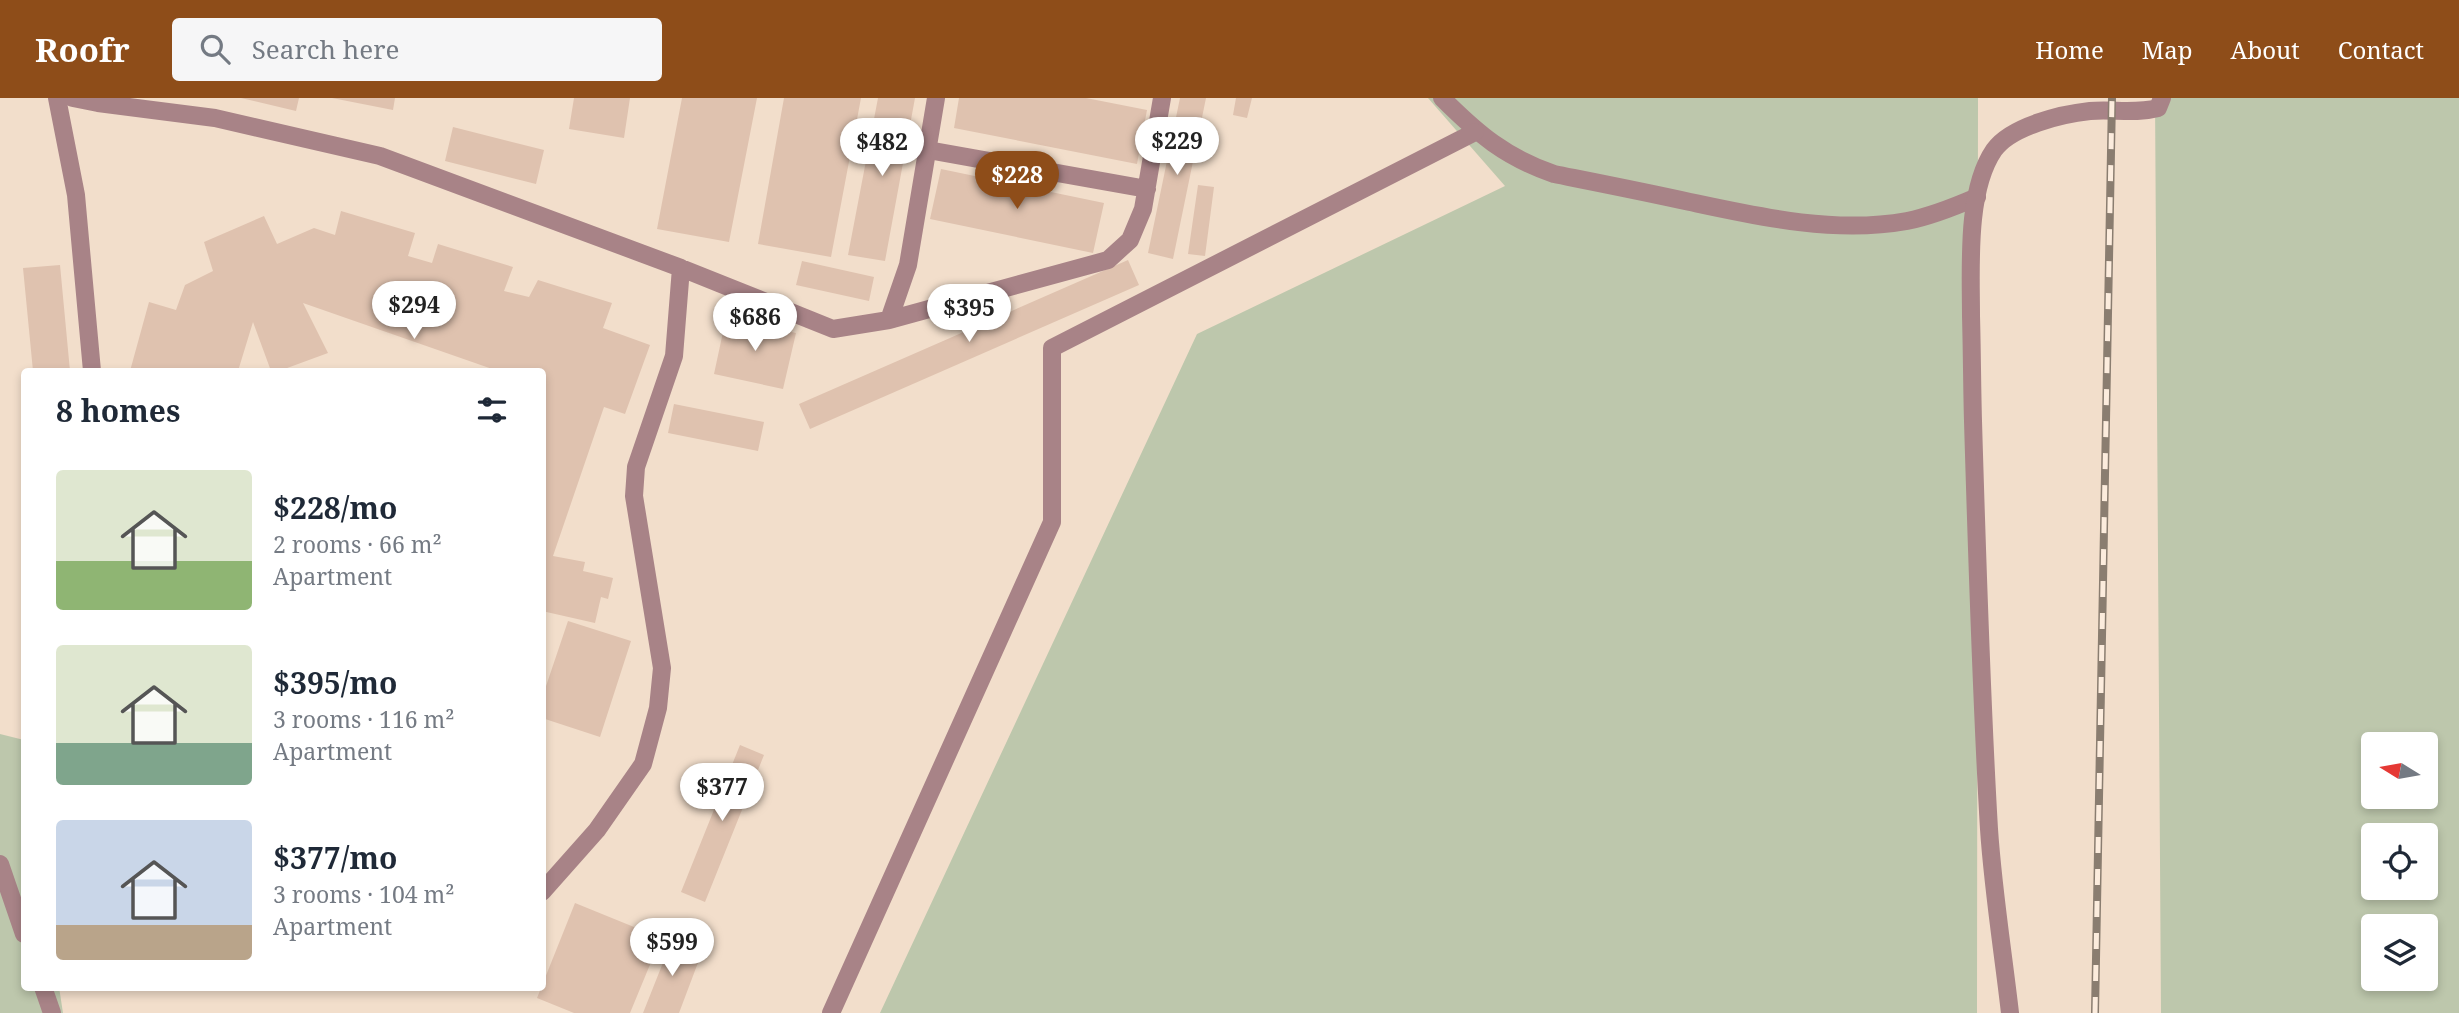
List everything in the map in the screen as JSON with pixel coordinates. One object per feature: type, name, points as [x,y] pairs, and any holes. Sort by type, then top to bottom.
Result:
[{"type":"street","points":[[57,98],[76,195],[92,368]]},
{"type":"street","points":[[73,98],[215,118],[380,156],[681,268],[832,329],[889,320],[1108,260],[1130,240],[1143,209],[1162,98]]},
{"type":"street","points":[[889,320],[908,265],[936,98]]},
{"type":"street","points":[[1442,98],[1475,132],[1528,165],[1554,174],[1759,216],[1831,225],[1864,226],[1941,213],[1977,197]]},
{"type":"street","points":[[2010,1013],[1989,832],[1979,620],[1971,276],[1971,235],[1977,197],[1995,148],[2020,130],[2051,117],[2092,111],[2141,112],[2158,108],[2162,98]]},
{"type":"street","points":[[831,1013],[1052,522],[1052,348],[1475,132]]},
{"type":"street","points":[[928,150],[1147,189]]},
{"type":"street","points":[[546,887],[597,830],[643,764],[657,708],[662,668],[634,495],[636,467],[674,356],[681,268]]},
{"type":"street","points":[[0,864],[21,925]]},
{"type":"street","points":[[44,991],[52,1013]]},
{"type":"green space","points":[[1428,98],[1978,98],[1977,1013],[880,1013],[1197,334],[1505,186]]},
{"type":"green space","points":[[2155,98],[2459,98],[2459,1013],[2161,1013]]},
{"type":"green space","points":[[0,734],[21,739],[21,991],[60,991],[63,1013],[0,1013]]},
{"type":"building","points":[[241,98],[299,98],[296,111]]},
{"type":"building","points":[[332,98],[395,98],[393,110]]},
{"type":"building","points":[[574,98],[630,98],[624,138],[569,129]]},
{"type":"building","points":[[682,98],[757,98],[729,242],[657,229]]},
{"type":"building","points":[[784,98],[861,98],[831,257],[758,244]]},
{"type":"building","points":[[878,98],[915,98],[885,261],[848,255]]},
{"type":"building","points":[[959,98],[1086,98],[1147,110],[1137,164],[954,128]]},
{"type":"building","points":[[1180,98],[1206,98],[1173,259],[1148,253]]},
{"type":"building","points":[[1236,98],[1252,98],[1247,118],[1233,115]]},
{"type":"building","points":[[453,127],[544,150],[536,184],[445,161]]},
{"type":"building","points":[[941,169],[1104,203],[1093,253],[930,219]]},
{"type":"building","points":[[1198,185],[1214,187],[1205,256],[1188,254]]},
{"type":"building","points":[[341,211],[415,233],[408,256],[432,263],[438,244],[513,267],[504,291],[529,297],[538,280],[612,303],[603,328],[650,345],[625,414],[604,407],[553,556],[585,562],[583,571],[613,578],[608,599],[601,597],[595,623],[546,612],[546,368],[489,368],[303,303],[328,353],[287,368],[270,368],[253,322],[239,368],[131,368],[149,302],[176,310],[185,285],[213,271],[204,242],[264,216],[277,244],[314,228],[335,235]]},
{"type":"building","points":[[1128,260],[1139,285],[810,429],[799,404]]},
{"type":"building","points":[[802,261],[874,277],[869,301],[796,285]]},
{"type":"building","points":[[60,265],[70,368],[33,368],[23,268]]},
{"type":"building","points":[[726,318],[796,333],[783,389],[714,374]]},
{"type":"building","points":[[674,404],[764,422],[758,451],[668,433]]},
{"type":"building","points":[[568,621],[631,641],[600,737],[546,719],[546,686]]},
{"type":"building","points":[[740,745],[764,755],[705,902],[681,892]]},
{"type":"building","points":[[575,903],[661,938],[630,1013],[574,1013],[537,998],[540,991],[546,991],[546,976]]},
{"type":"building","points":[[667,925],[685,932],[678,952],[699,960],[679,1013],[643,1013],[672,940],[664,933]]},
{"type":"railway","points":[[2095,1013],[2112,98]]}]
